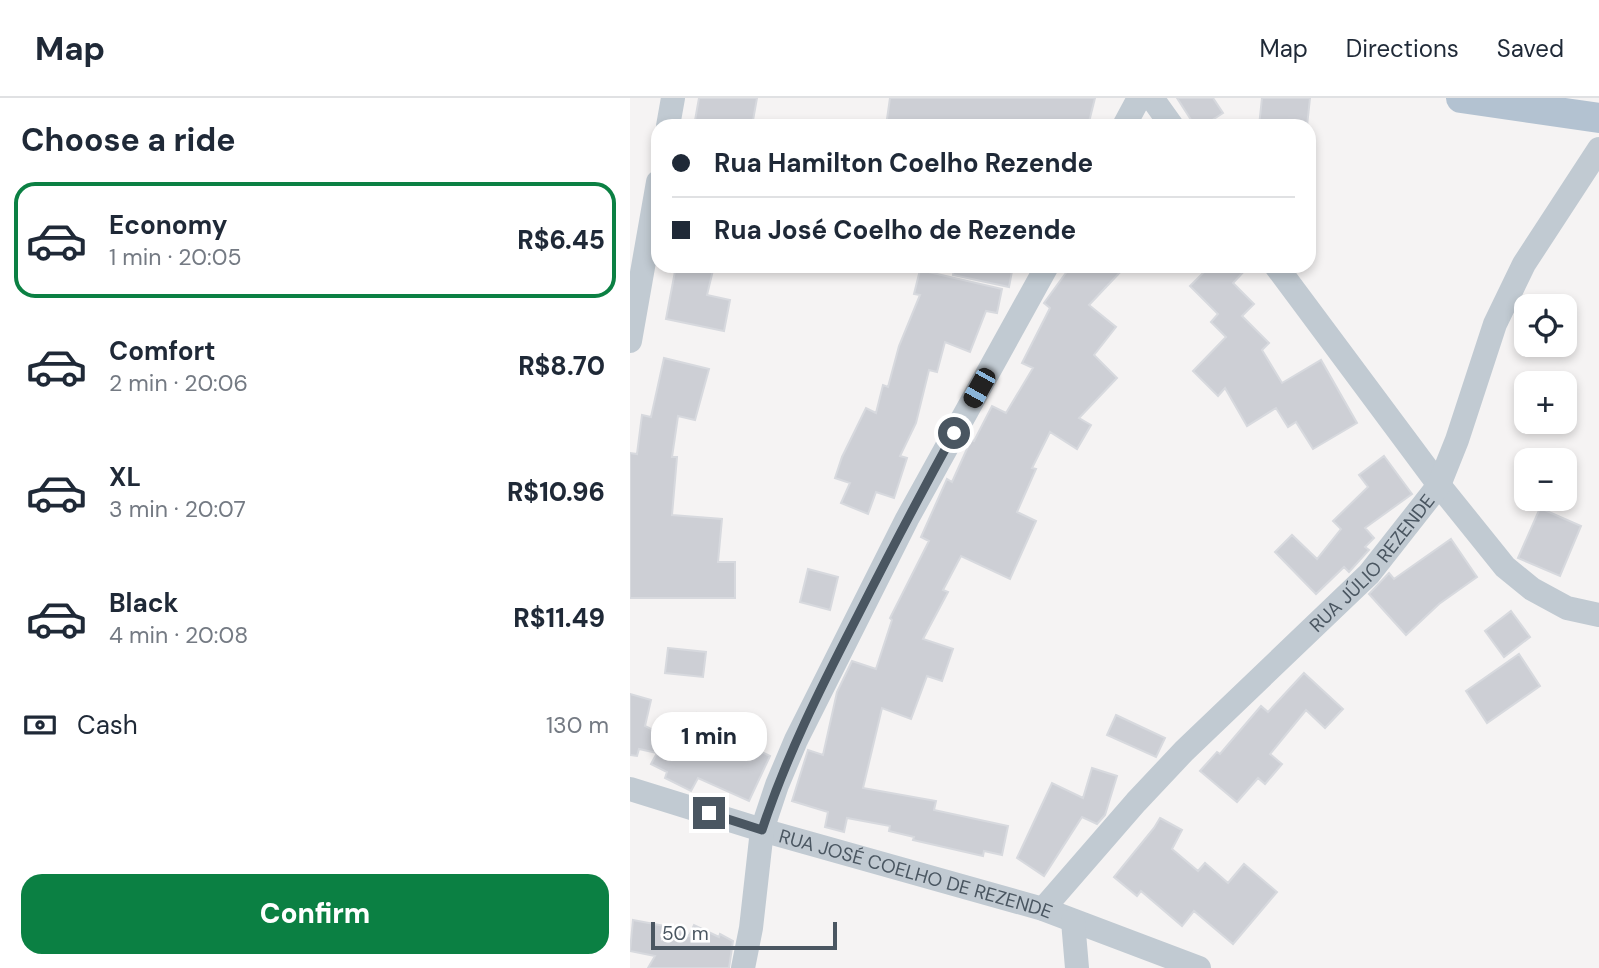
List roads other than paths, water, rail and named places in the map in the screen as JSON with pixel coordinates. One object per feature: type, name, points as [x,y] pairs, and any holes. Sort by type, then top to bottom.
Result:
[{"type":"main road","points":[[1461,98],[1599,118]]},
{"type":"street","points":[[669,119],[673,98]]},
{"type":"street","points":[[1128,119],[1139,98]]},
{"type":"street","points":[[1152,98],[1167,119]]},
{"type":"street","name":"RUA JÚLIO REZENDE","points":[[1043,909],[1184,751],[1369,574],[1439,485],[1457,440],[1495,324],[1524,264],[1599,149]]},
{"type":"street","points":[[630,341],[651,222]]},
{"type":"street","points":[[743,968],[751,928],[762,830],[796,740],[907,519],[1043,273]]},
{"type":"street","points":[[1281,273],[1439,485],[1505,567],[1532,589],[1567,608],[1599,615]]},
{"type":"street","name":"RUA JOSÉ COELHO DE REZENDE","points":[[630,789],[762,830],[1043,909],[1187,966]]},
{"type":"street","points":[[1073,921],[1077,968]]}]
